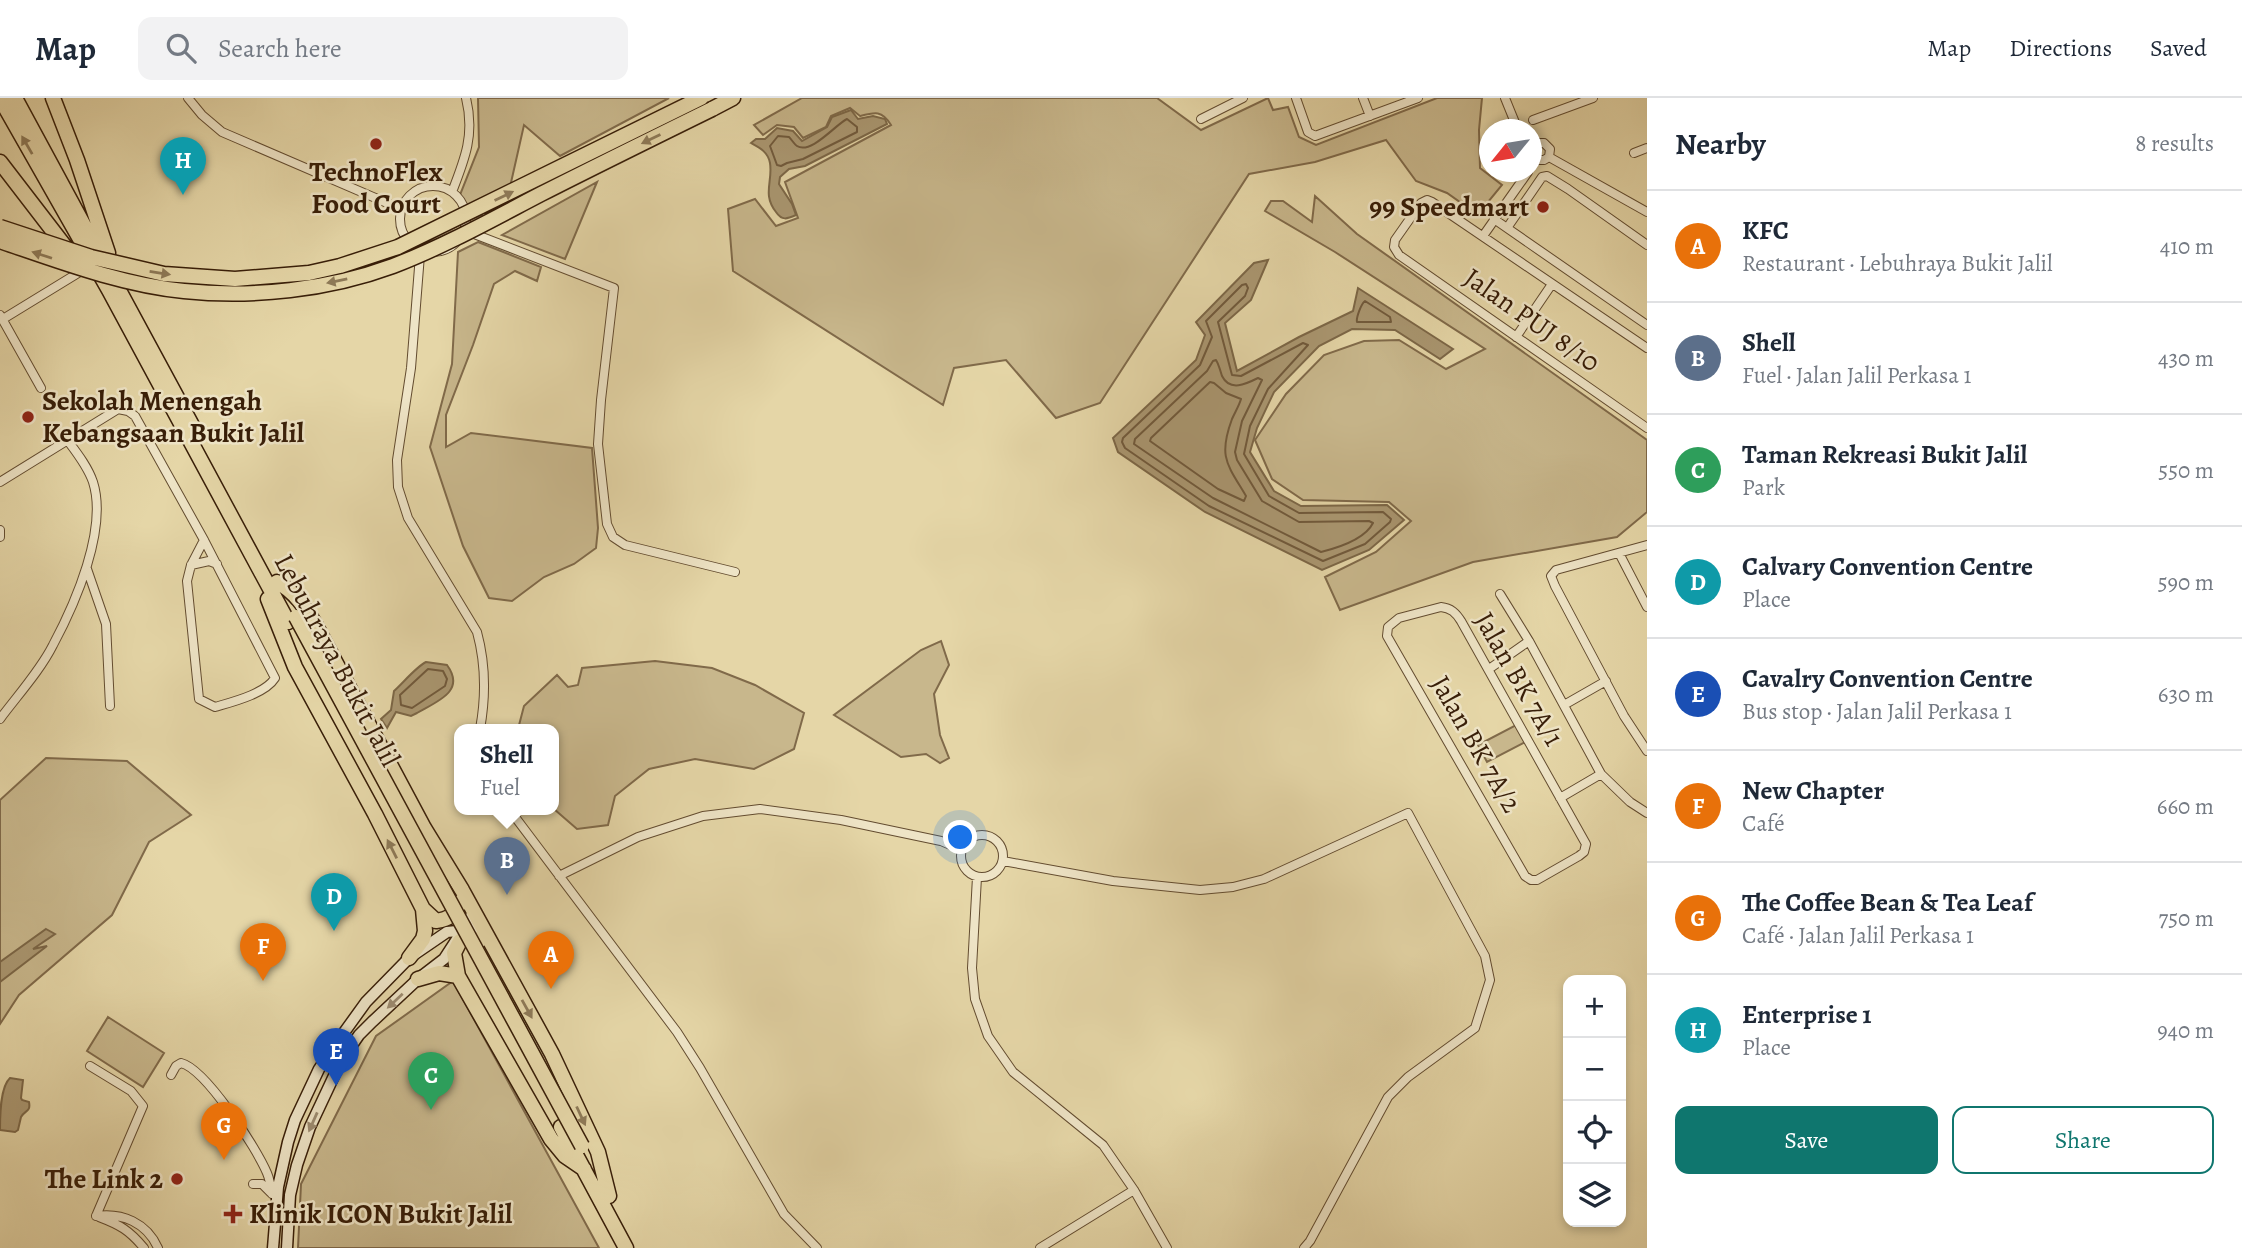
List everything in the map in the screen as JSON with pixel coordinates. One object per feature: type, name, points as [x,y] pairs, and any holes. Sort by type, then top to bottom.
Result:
[{"type":"highway","name":"Lebuhraya Bukit Jalil","points":[[0,98],[113,287],[152,373],[252,554],[292,619],[637,1248]]},
{"type":"highway","name":"Lebuhraya Bukit Jalil","points":[[15,98],[113,287],[277,582],[292,619],[626,1248]]},
{"type":"highway","points":[[0,227],[91,257],[164,274],[235,279],[309,273],[398,247],[701,98]]},
{"type":"highway","points":[[0,241],[68,264],[174,290],[248,293],[315,286],[391,267],[443,244],[733,98]]},
{"type":"highway","points":[[53,101],[77,160],[113,287]]},
{"type":"highway","points":[[0,162],[83,270],[113,287]]},
{"type":"highway","points":[[252,554],[278,629],[295,667],[423,909],[423,939],[409,958]]},
{"type":"highway","points":[[277,582],[289,589],[309,613],[418,818],[462,890],[552,1054],[598,1152],[609,1196]]},
{"type":"highway","points":[[423,909],[436,920],[448,919],[458,908],[462,890]]},
{"type":"highway","points":[[489,941],[472,938],[460,941],[454,953],[458,976],[551,1139],[565,1156],[584,1169]]},
{"type":"highway","points":[[418,979],[435,973],[458,976]]},
{"type":"main road","points":[[287,1248],[290,1195],[297,1165],[310,1127],[341,1061],[359,1035],[418,979],[444,959],[473,910]]},
{"type":"main road","points":[[274,1248],[274,1200],[282,1166],[295,1120],[319,1069],[366,1002],[409,958],[447,932],[476,929],[489,941]]},
{"type":"main road","points":[[431,942],[440,944],[444,959]]},
{"type":"street","points":[[188,98],[211,124],[222,132],[401,209]]},
{"type":"street","points":[[452,192],[469,141],[471,126],[466,98]]},
{"type":"street","points":[[1201,120],[1244,98]]},
{"type":"street","points":[[1296,98],[1308,132],[1315,136],[1418,98]]},
{"type":"street","points":[[1363,98],[1370,116]]},
{"type":"street","points":[[1505,98],[1514,119]]},
{"type":"street","points":[[1536,119],[1593,98]]},
{"type":"street","points":[[1542,143],[1547,144],[1550,149],[1549,157]]},
{"type":"street","points":[[1634,153],[1647,148]]},
{"type":"street","points":[[1542,161],[1549,157]]},
{"type":"street","points":[[1549,157],[1647,212]]},
{"type":"street","points":[[1507,228],[1542,177],[1547,176],[1647,245]]},
{"type":"street","points":[[1521,182],[1483,236],[1647,348]]},
{"type":"street","points":[[433,186],[452,192],[465,209],[464,230],[460,238],[447,249],[438,252],[421,250],[412,245],[401,229],[401,209],[408,197],[419,189],[433,186]]},
{"type":"street","name":"Jalan PUJ 8/10","points":[[1483,236],[1427,200],[1421,204],[1395,240],[1394,247],[1399,255],[1647,428]]},
{"type":"street","points":[[1494,219],[1647,325]]},
{"type":"street","points":[[464,230],[614,288],[598,444],[607,524],[613,537],[625,545],[735,572]]},
{"type":"street","points":[[421,250],[411,368],[397,460],[398,487],[408,518],[477,632],[485,677],[480,724]]},
{"type":"street","points":[[41,387],[1,317],[83,270]]},
{"type":"street","points":[[1516,337],[1552,284]]},
{"type":"street","points":[[0,482],[118,408],[135,416],[204,540],[275,678],[271,684],[242,699],[215,707],[199,699],[187,581],[191,565],[204,540]]},
{"type":"street","points":[[0,719],[52,647],[87,569],[95,532],[96,499],[89,475],[68,440]]},
{"type":"street","points":[[0,530],[0,537]]},
{"type":"street","points":[[1647,545],[1556,570],[1552,576],[1624,716],[1647,751]]},
{"type":"street","points":[[1619,553],[1647,607]]},
{"type":"street","points":[[191,565],[209,561],[216,564]]},
{"type":"street","points":[[87,569],[106,624],[110,706]]},
{"type":"street","points":[[1500,594],[1529,641],[1601,774],[1630,802],[1647,813]]},
{"type":"street","name":"Jalan BK 7A/1","points":[[1387,636],[1388,627],[1399,618],[1427,610],[1448,608],[1455,613],[1584,838]]},
{"type":"street","name":"Jalan BK 7A/2","points":[[1387,636],[1525,876],[1537,880],[1568,864],[1584,852],[1584,838]]},
{"type":"street","points":[[1489,669],[1529,641]]},
{"type":"street","points":[[1564,705],[1606,681]]},
{"type":"street","points":[[1560,798],[1601,774]]},
{"type":"street","points":[[559,876],[638,837],[703,816],[760,808],[841,820],[941,841],[962,850]]},
{"type":"street","points":[[1003,860],[1113,881],[1200,890],[1233,887],[1264,879],[1408,813],[1485,956],[1490,980],[1475,1028],[1408,1077],[1388,1097],[1304,1248]]},
{"type":"street","points":[[513,815],[677,1032],[783,1214],[817,1248]]},
{"type":"street","points":[[984,835],[997,841],[1003,860],[990,876],[977,877],[966,869],[962,850],[970,839],[984,835]]},
{"type":"street","points":[[977,877],[972,968],[975,999],[988,1036],[1013,1072],[1103,1145],[1167,1248]]},
{"type":"street","points":[[171,1075],[176,1066],[186,1064],[198,1074],[239,1123],[268,1175],[274,1200]]},
{"type":"street","points":[[90,1066],[131,1091],[143,1106],[96,1216]]},
{"type":"street","points":[[261,1161],[275,1168],[282,1166]]},
{"type":"street","points":[[253,1184],[262,1184],[274,1200]]},
{"type":"street","points":[[1040,1248],[1133,1190]]},
{"type":"street","points":[[96,1216],[111,1214],[125,1217],[154,1239],[158,1248]]},
{"type":"street","points":[[96,1216],[121,1225],[132,1233],[144,1248]]},
{"type":"shaded area","points":[[478,98],[669,98],[560,156],[524,125],[510,187],[468,207],[460,195],[479,147]]},
{"type":"shaded area","points":[[802,98],[1157,98],[1201,130],[1268,98],[1273,110],[1288,107],[1299,137],[1316,145],[1437,98],[1482,98],[1479,119],[1479,182],[1498,182],[1502,185],[1484,207],[1474,212],[1447,193],[1416,181],[1386,140],[1315,162],[1249,174],[1100,403],[1056,418],[1006,360],[954,368],[943,405],[733,271],[728,209],[755,199],[776,226],[798,218],[785,182],[891,125],[881,115],[874,113],[860,116],[850,108],[831,116],[826,127],[803,138],[794,127],[777,125],[763,135],[754,125]]},
{"type":"shaded area","points":[[597,182],[565,259],[502,235]]},
{"type":"shaded area","points":[[1315,196],[1357,234],[1647,440],[1647,512],[1617,537],[1473,562],[1340,610],[1325,577],[1376,552],[1411,521],[1389,502],[1303,500],[1272,479],[1255,440],[1286,394],[1324,355],[1364,341],[1399,340],[1446,369],[1485,349],[1335,252],[1265,211],[1271,201],[1283,201],[1312,222]]},
{"type":"shaded area","points":[[478,242],[541,267],[537,281],[515,271],[494,284],[446,415],[446,447],[471,433],[592,448],[598,528],[596,548],[574,564],[544,577],[512,601],[489,598],[463,546],[430,447],[452,364],[458,252]]},
{"type":"shaded area","points":[[941,641],[949,665],[934,694],[940,735],[949,758],[940,763],[926,754],[901,757],[834,715],[921,650]]},
{"type":"shaded area","points":[[655,661],[712,668],[755,685],[804,713],[794,749],[754,769],[695,759],[649,769],[615,796],[608,825],[577,829],[559,813],[559,724],[519,724],[524,706],[557,675],[568,687],[578,685],[582,668]]},
{"type":"shaded area","points":[[1518,724],[1527,741],[1487,762],[1478,745]]},
{"type":"shaded area","points":[[46,758],[127,761],[191,815],[149,842],[112,915],[19,995],[0,1024],[0,800]]},
{"type":"shaded area","points":[[453,981],[599,1248],[298,1248],[301,1184],[376,1036]]},
{"type":"shaded area","points":[[108,1017],[164,1053],[143,1087],[87,1051]]},
{"type":"water","points":[[851,110],[858,119],[873,116],[885,119],[887,124],[805,166],[789,169],[780,177],[779,184],[796,215],[780,217],[770,199],[769,159],[751,143],[756,139],[765,139],[777,128],[793,131],[802,141],[827,127],[832,117]]},
{"type":"water","points":[[1268,260],[1251,300],[1225,323],[1237,371],[1353,311],[1358,288],[1453,349],[1440,359],[1395,330],[1352,329],[1319,346],[1274,392],[1257,428],[1250,452],[1274,491],[1301,506],[1387,505],[1404,520],[1369,550],[1322,570],[1205,512],[1118,452],[1113,438],[1196,360],[1205,335],[1196,322],[1254,263]]},
{"type":"water","points":[[426,662],[447,665],[452,674],[451,688],[441,699],[411,716],[396,712],[387,728],[381,719],[391,710],[394,691]]},
{"type":"water","points":[[46,929],[55,934],[33,949],[47,946],[0,982],[0,962]]},
{"type":"water","points":[[10,1078],[23,1080],[21,1098],[29,1102],[15,1132],[0,1130],[2,1095]]},
{"type":"place","name":"TechnoFlex Food Court","points":[[376,144]]},
{"type":"place","name":"Enterprise 1","points":[[183,195]]},
{"type":"place","name":"99 Speedmart","points":[[1543,207]]},
{"type":"place","name":"Sekolah Menengah Kebangsaan Bukit Jalil","points":[[28,417]]},
{"type":"place","name":"Shell","points":[[507,895]]},
{"type":"place","name":"Calvary Convention Centre","points":[[334,931]]},
{"type":"place","name":"New Chapter","points":[[263,981]]},
{"type":"place","name":"KFC","points":[[551,989]]},
{"type":"place","name":"Cavalry Convention Centre","points":[[336,1086]]},
{"type":"place","name":"Taman Rekreasi Bukit Jalil","points":[[431,1110]]},
{"type":"place","name":"The Coffee Bean & Tea Leaf","points":[[224,1160]]},
{"type":"place","name":"The Link 2","points":[[177,1179]]},
{"type":"place","name":"Klinik ICON Bukit Jalil","points":[[233,1214]]}]
